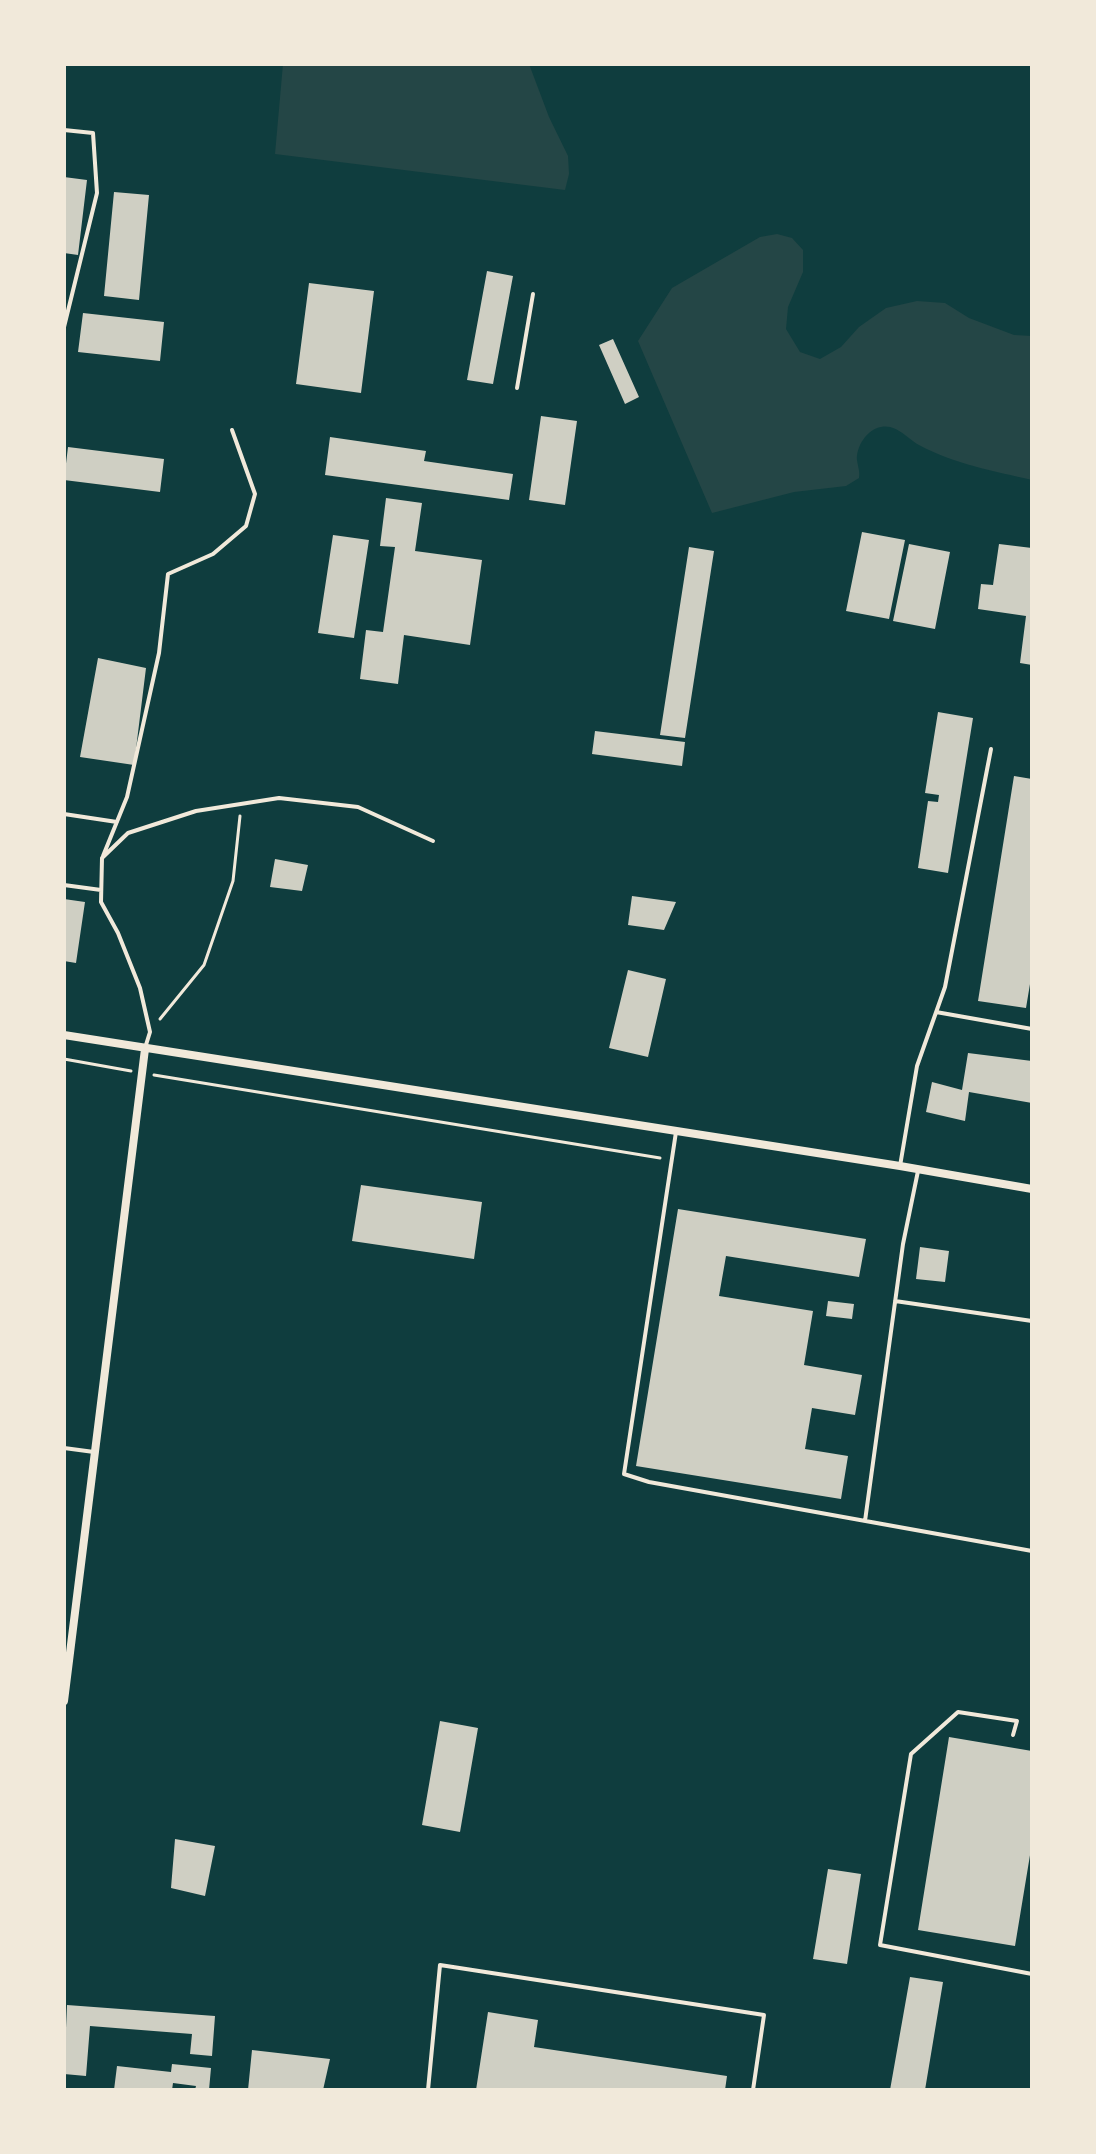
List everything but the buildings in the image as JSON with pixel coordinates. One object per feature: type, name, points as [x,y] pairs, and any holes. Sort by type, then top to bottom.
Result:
[{"type":"street","points":[[64,1035],[1032,1189]]},
{"type":"street","points":[[64,1701],[145,1049]]},
{"type":"lane","points":[[64,130],[93,133],[97,193],[64,327]]},
{"type":"lane","points":[[517,388],[533,294]]},
{"type":"lane","points":[[145,1049],[150,1032],[140,988],[118,933],[101,902],[102,858],[127,797],[159,653],[168,574],[213,554],[246,526],[255,494],[232,430]]},
{"type":"lane","points":[[900,1166],[917,1066],[945,987],[991,749]]},
{"type":"lane","points":[[102,858],[128,833],[196,811],[279,798],[358,807],[433,841]]},
{"type":"lane","points":[[64,814],[117,822]]},
{"type":"lane","points":[[64,885],[101,890]]},
{"type":"lane","points":[[936,1012],[1032,1029]]},
{"type":"lane","points":[[676,1132],[624,1474],[649,1482],[1032,1551]]},
{"type":"lane","points":[[865,1521],[903,1244],[919,1170]]},
{"type":"lane","points":[[895,1301],[1032,1321]]},
{"type":"lane","points":[[64,1448],[94,1452]]},
{"type":"lane","points":[[1013,1735],[1017,1721],[958,1712],[911,1754],[880,1945],[1032,1974]]},
{"type":"lane","points":[[428,2090],[440,1965],[764,2015],[753,2090]]},
{"type":"path","points":[[150,1032],[204,965],[233,881],[242,804]]},
{"type":"path","points":[[64,1059],[673,1160]]},
{"type":"shaded area","points":[[283,64],[529,64],[568,156],[569,174],[565,190],[275,154]]},
{"type":"shaded area","points":[[777,234],[792,238],[803,250],[803,272],[788,307],[786,329],[800,352],[820,359],[841,347],[859,327],[886,308],[917,301],[945,303],[969,318],[1014,335],[1032,336],[1032,480],[946,457],[919,445],[897,430],[881,427],[863,439],[857,455],[859,478],[846,486],[794,492],[712,513],[638,341],[672,288],[760,237]]}]
